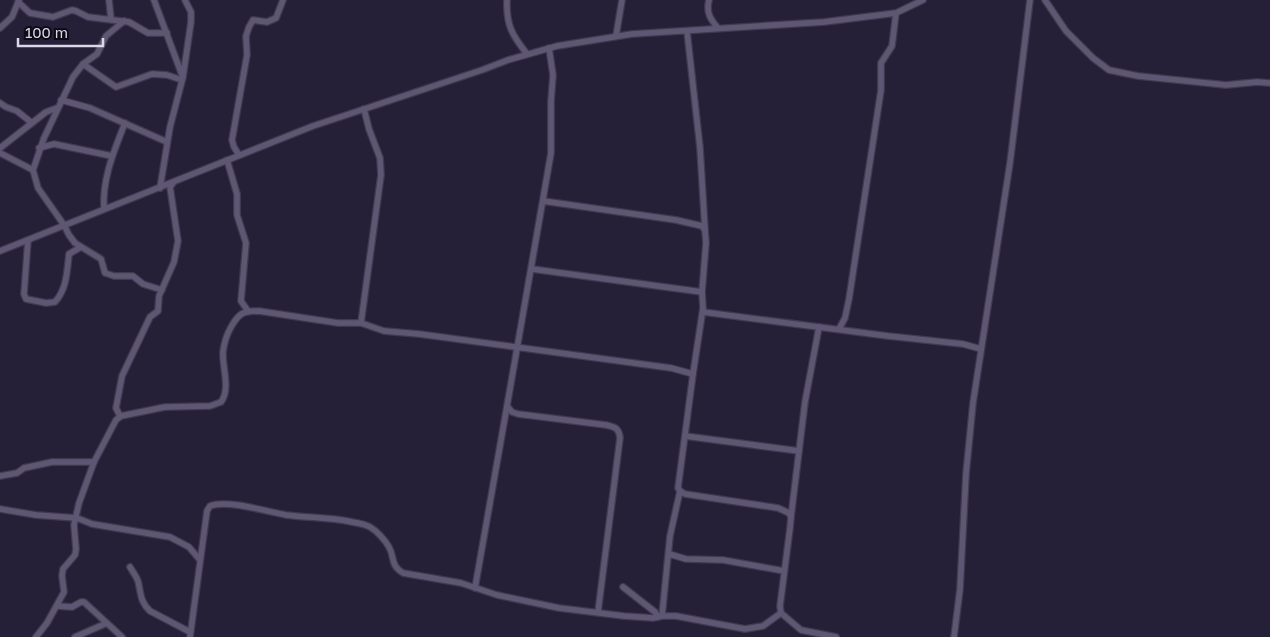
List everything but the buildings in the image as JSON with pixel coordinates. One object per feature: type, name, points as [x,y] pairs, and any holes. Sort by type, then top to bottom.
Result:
[{"type":"street","points":[[109,0],[111,19]]},
{"type":"street","points":[[154,0],[182,78]]},
{"type":"street","points":[[160,188],[167,142],[182,78],[191,15],[185,0]]},
{"type":"street","points":[[239,155],[232,140],[247,55],[246,36],[253,20],[267,22],[276,18],[283,0]]},
{"type":"street","points":[[507,0],[506,12],[509,27],[514,39],[527,54]]},
{"type":"street","points":[[616,36],[622,0]]},
{"type":"street","points":[[709,0],[708,13],[710,20],[718,28]]},
{"type":"street","points":[[0,251],[313,126],[549,48],[632,34],[824,22],[896,13],[923,0]]},
{"type":"street","points":[[954,637],[960,589],[966,474],[981,349],[1010,163],[1030,0]]},
{"type":"street","points":[[1045,0],[1066,31],[1097,62],[1109,70],[1138,76],[1226,85],[1257,82],[1270,83]]},
{"type":"street","points":[[19,1],[27,12],[53,17],[72,10],[88,17],[124,20],[133,23],[143,31],[166,33]]},
{"type":"street","points":[[0,28],[12,17],[19,1]]},
{"type":"street","points":[[839,329],[845,318],[849,300],[881,90],[881,63],[892,46],[896,13]]},
{"type":"street","points":[[124,20],[108,34],[97,54],[83,64],[73,77],[39,148],[33,170],[38,188],[69,235],[81,247],[102,259],[105,273],[114,276],[134,276],[142,284],[162,290]]},
{"type":"street","points":[[660,617],[670,536],[680,491],[678,485],[684,436],[703,312],[702,292],[706,243],[698,132],[687,31]]},
{"type":"street","points":[[475,588],[532,269],[552,143],[552,74],[549,48]]},
{"type":"street","points":[[83,64],[116,87],[152,74],[182,78]]},
{"type":"street","points":[[61,100],[90,108],[167,142]]},
{"type":"street","points":[[0,103],[3,108],[18,112],[32,123]]},
{"type":"street","points":[[0,148],[46,112],[57,108]]},
{"type":"street","points":[[361,323],[381,174],[380,158],[364,110]]},
{"type":"street","points":[[104,209],[104,192],[112,156],[125,123]]},
{"type":"street","points":[[39,148],[54,144],[112,156]]},
{"type":"street","points":[[0,153],[33,170]]},
{"type":"street","points":[[227,160],[237,194],[237,215],[246,243],[241,301],[248,311]]},
{"type":"street","points":[[120,416],[116,408],[122,376],[150,317],[158,311],[158,300],[174,262],[178,241],[170,187],[173,183]]},
{"type":"street","points":[[543,201],[676,220],[702,226],[705,230]]},
{"type":"street","points":[[28,240],[24,294],[26,298],[46,304],[55,302],[63,292],[69,254],[81,247]]},
{"type":"street","points":[[532,269],[702,292]]},
{"type":"street","points":[[36,637],[43,629],[64,592],[63,569],[75,555],[74,525],[79,503],[94,462],[114,422],[120,416],[165,407],[210,406],[221,402],[226,392],[223,366],[224,346],[230,329],[238,316],[248,311],[338,323],[361,323],[384,332],[419,334],[670,368],[693,374]]},
{"type":"street","points":[[703,312],[963,344],[981,349]]},
{"type":"street","points":[[781,613],[784,571],[805,402],[819,327]]},
{"type":"street","points":[[507,406],[512,412],[518,414],[606,425],[616,427],[619,432],[620,438],[598,612]]},
{"type":"street","points":[[684,436],[799,452]]},
{"type":"street","points":[[0,476],[17,473],[29,466],[52,462],[94,462]]},
{"type":"street","points":[[680,491],[685,494],[778,508],[789,513],[791,517]]},
{"type":"street","points":[[130,567],[136,578],[141,600],[145,606],[190,635],[207,511],[210,506],[218,504],[254,508],[288,515],[333,518],[368,526],[388,546],[393,563],[403,573],[461,583],[497,595],[559,608],[631,617],[693,618],[745,629],[763,626],[781,613]]},
{"type":"street","points":[[0,509],[36,515],[77,518],[92,524],[170,537],[188,547],[200,560]]},
{"type":"street","points":[[668,554],[686,559],[724,560],[784,571]]},
{"type":"street","points":[[623,587],[660,617]]},
{"type":"street","points":[[57,606],[72,607],[84,602],[122,637]]},
{"type":"street","points":[[781,613],[801,630],[836,637]]},
{"type":"street","points":[[75,637],[107,623]]}]
